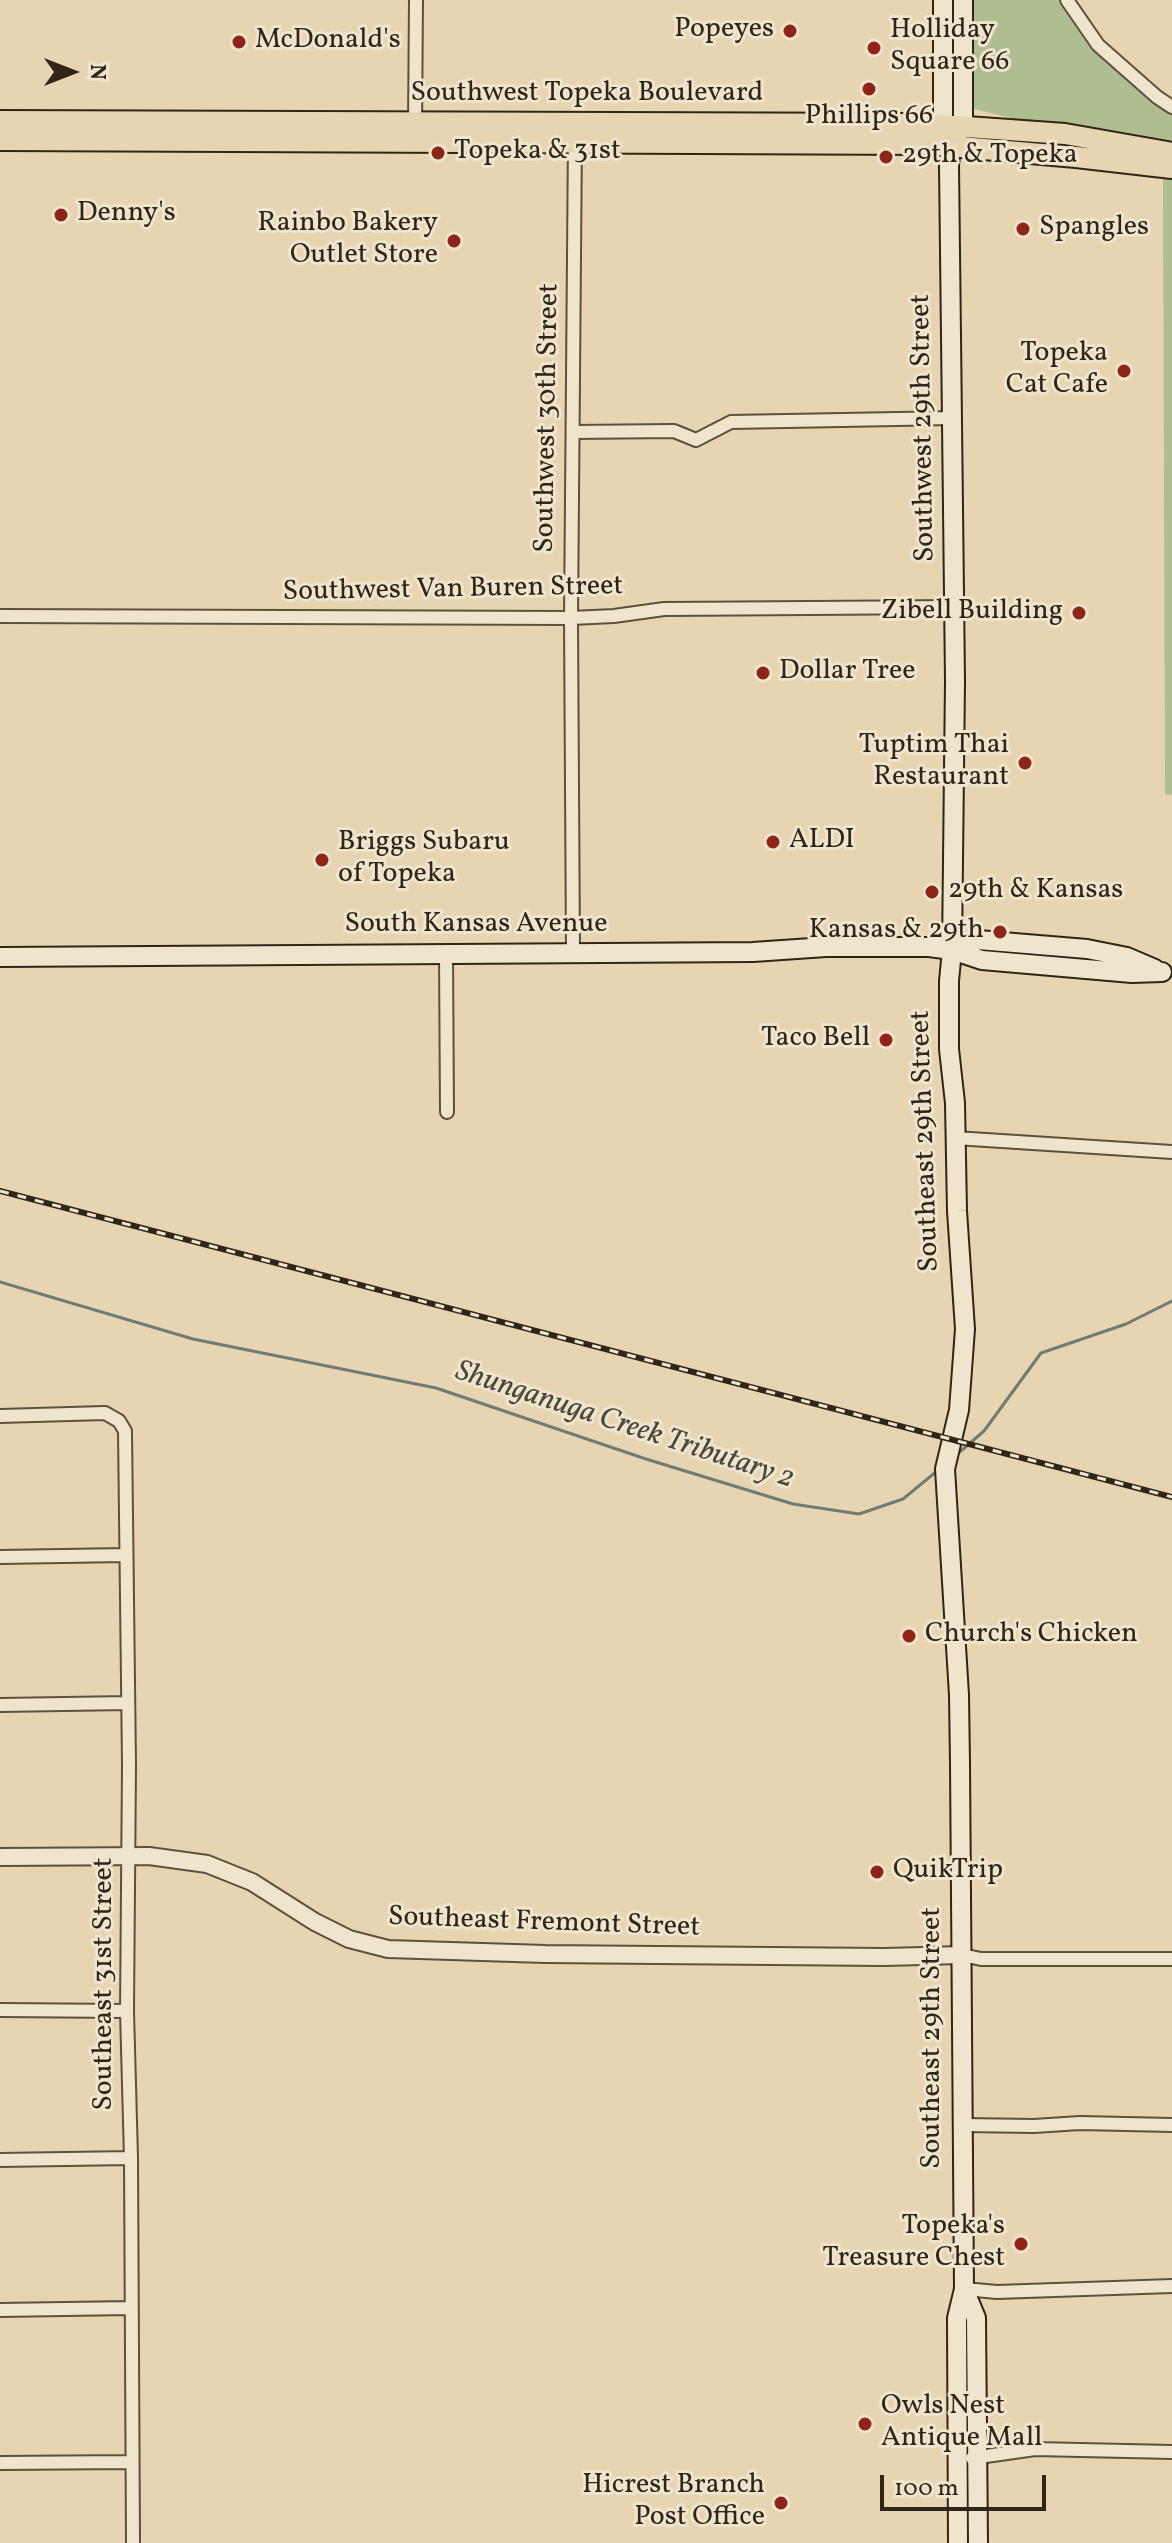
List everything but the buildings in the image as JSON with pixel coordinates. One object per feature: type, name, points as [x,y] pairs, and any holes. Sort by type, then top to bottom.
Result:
[{"type":"main road","name":"Southwest 29th Street","points":[[943,0],[953,125]]},
{"type":"main road","name":"Southwest 29th Street","points":[[952,950],[955,607],[949,165],[963,0]]},
{"type":"main road","name":"Southwest Topeka Boulevard","points":[[0,140],[22,130],[124,120],[416,122],[575,134],[951,146],[1172,168]]},
{"type":"main road","points":[[123,141],[124,120]]},
{"type":"main road","name":"Southwest Topeka Boulevard","points":[[0,121],[22,130],[123,141],[415,143],[575,134],[953,125],[1065,134],[1172,153]]},
{"type":"main road","name":"South Kansas Avenue","points":[[0,957],[753,952],[826,947],[929,947],[952,950],[982,960],[1132,973],[1167,973]]},
{"type":"main road","name":"Southeast 29th Street","points":[[952,950],[949,1049],[954,1087],[957,1211],[965,1329],[959,1410],[945,1469],[959,1695],[964,2289],[957,2318],[958,2543]]},
{"type":"main road","name":"Southeast 29th Street","points":[[964,2289],[976,2318],[978,2543]]},
{"type":"street","points":[[415,143],[416,0]]},
{"type":"street","points":[[1067,0],[1089,35],[1106,53],[1172,107]]},
{"type":"street","name":"Southwest 30th Street","points":[[573,953],[571,618],[575,134]]},
{"type":"street","points":[[573,432],[674,431],[696,440],[731,422],[953,418]]},
{"type":"street","name":"Southwest Van Buren Street","points":[[0,616],[571,618],[664,609],[955,607]]},
{"type":"street","points":[[446,954],[447,1112]]},
{"type":"street","points":[[955,1138],[1172,1152]]},
{"type":"street","name":"Southeast 31st Street","points":[[0,1416],[105,1413],[123,1425],[126,1438],[127,2011],[133,2543]]},
{"type":"street","points":[[0,1557],[126,1555]]},
{"type":"street","points":[[0,1705],[128,1703]]},
{"type":"street","name":"Southeast Fremont Street","points":[[0,1857],[129,1857],[207,1864],[252,1882],[315,1922],[349,1939],[388,1949],[560,1954],[962,1955]]},
{"type":"street","points":[[962,1955],[981,1959],[1172,1959]]},
{"type":"street","points":[[0,2010],[127,2011]]},
{"type":"street","points":[[963,2125],[1172,2125]]},
{"type":"street","points":[[0,2160],[131,2158]]},
{"type":"street","points":[[964,2289],[997,2292],[1172,2286]]},
{"type":"street","points":[[0,2310],[130,2308]]},
{"type":"street","points":[[957,2457],[978,2458],[1035,2449],[1172,2452]]},
{"type":"street","points":[[0,2463],[131,2462]]},
{"type":"green space","points":[[972,0],[1070,0],[1089,35],[1172,105],[1172,157],[974,109]]},
{"type":"green space","points":[[1163,174],[1172,175],[1172,795],[1165,794]]},
{"type":"waterway","name":"Shunganuga Creek Tributary 2","points":[[0,1282],[193,1339],[436,1388],[646,1459],[793,1504],[859,1514],[903,1499],[937,1471]]},
{"type":"waterway","name":"Shunganuga Creek Tributary 2","points":[[955,1456],[984,1431],[1041,1353],[1126,1324],[1172,1301]]},
{"type":"railway","points":[[0,1191],[1172,1497]]},
{"type":"place","name":"Popeyes","points":[[790,31]]},
{"type":"place","name":"McDonald's","points":[[239,42]]},
{"type":"place","name":"Holliday Square 66","points":[[874,48]]},
{"type":"place","name":"Phillips 66","points":[[869,89]]},
{"type":"place","name":"Topeka & 31st","points":[[438,153]]},
{"type":"place","name":"29th & Topeka","points":[[886,157]]},
{"type":"place","name":"Denny's","points":[[61,215]]},
{"type":"place","name":"Spangles","points":[[1023,229]]},
{"type":"place","name":"Rainbo Bakery Outlet Store","points":[[454,241]]},
{"type":"place","name":"Topeka Cat Cafe","points":[[1124,371]]},
{"type":"place","name":"Zibell Building","points":[[1079,613]]},
{"type":"place","name":"Dollar Tree","points":[[763,673]]},
{"type":"place","name":"Tuptim Thai Restaurant","points":[[1025,763]]},
{"type":"place","name":"ALDI","points":[[773,842]]},
{"type":"place","name":"Briggs Subaru of Topeka","points":[[322,860]]},
{"type":"place","name":"29th & Kansas","points":[[932,892]]},
{"type":"place","name":"Kansas & 29th","points":[[1000,932]]},
{"type":"place","name":"Taco Bell","points":[[886,1040]]},
{"type":"place","name":"Church's Chicken","points":[[909,1636]]},
{"type":"place","name":"QuikTrip","points":[[877,1872]]},
{"type":"place","name":"Topeka's Treasure Chest","points":[[1021,2244]]},
{"type":"place","name":"Owls Nest Antique Mall","points":[[865,2424]]},
{"type":"place","name":"Hicrest Branch Post Office","points":[[781,2503]]}]
